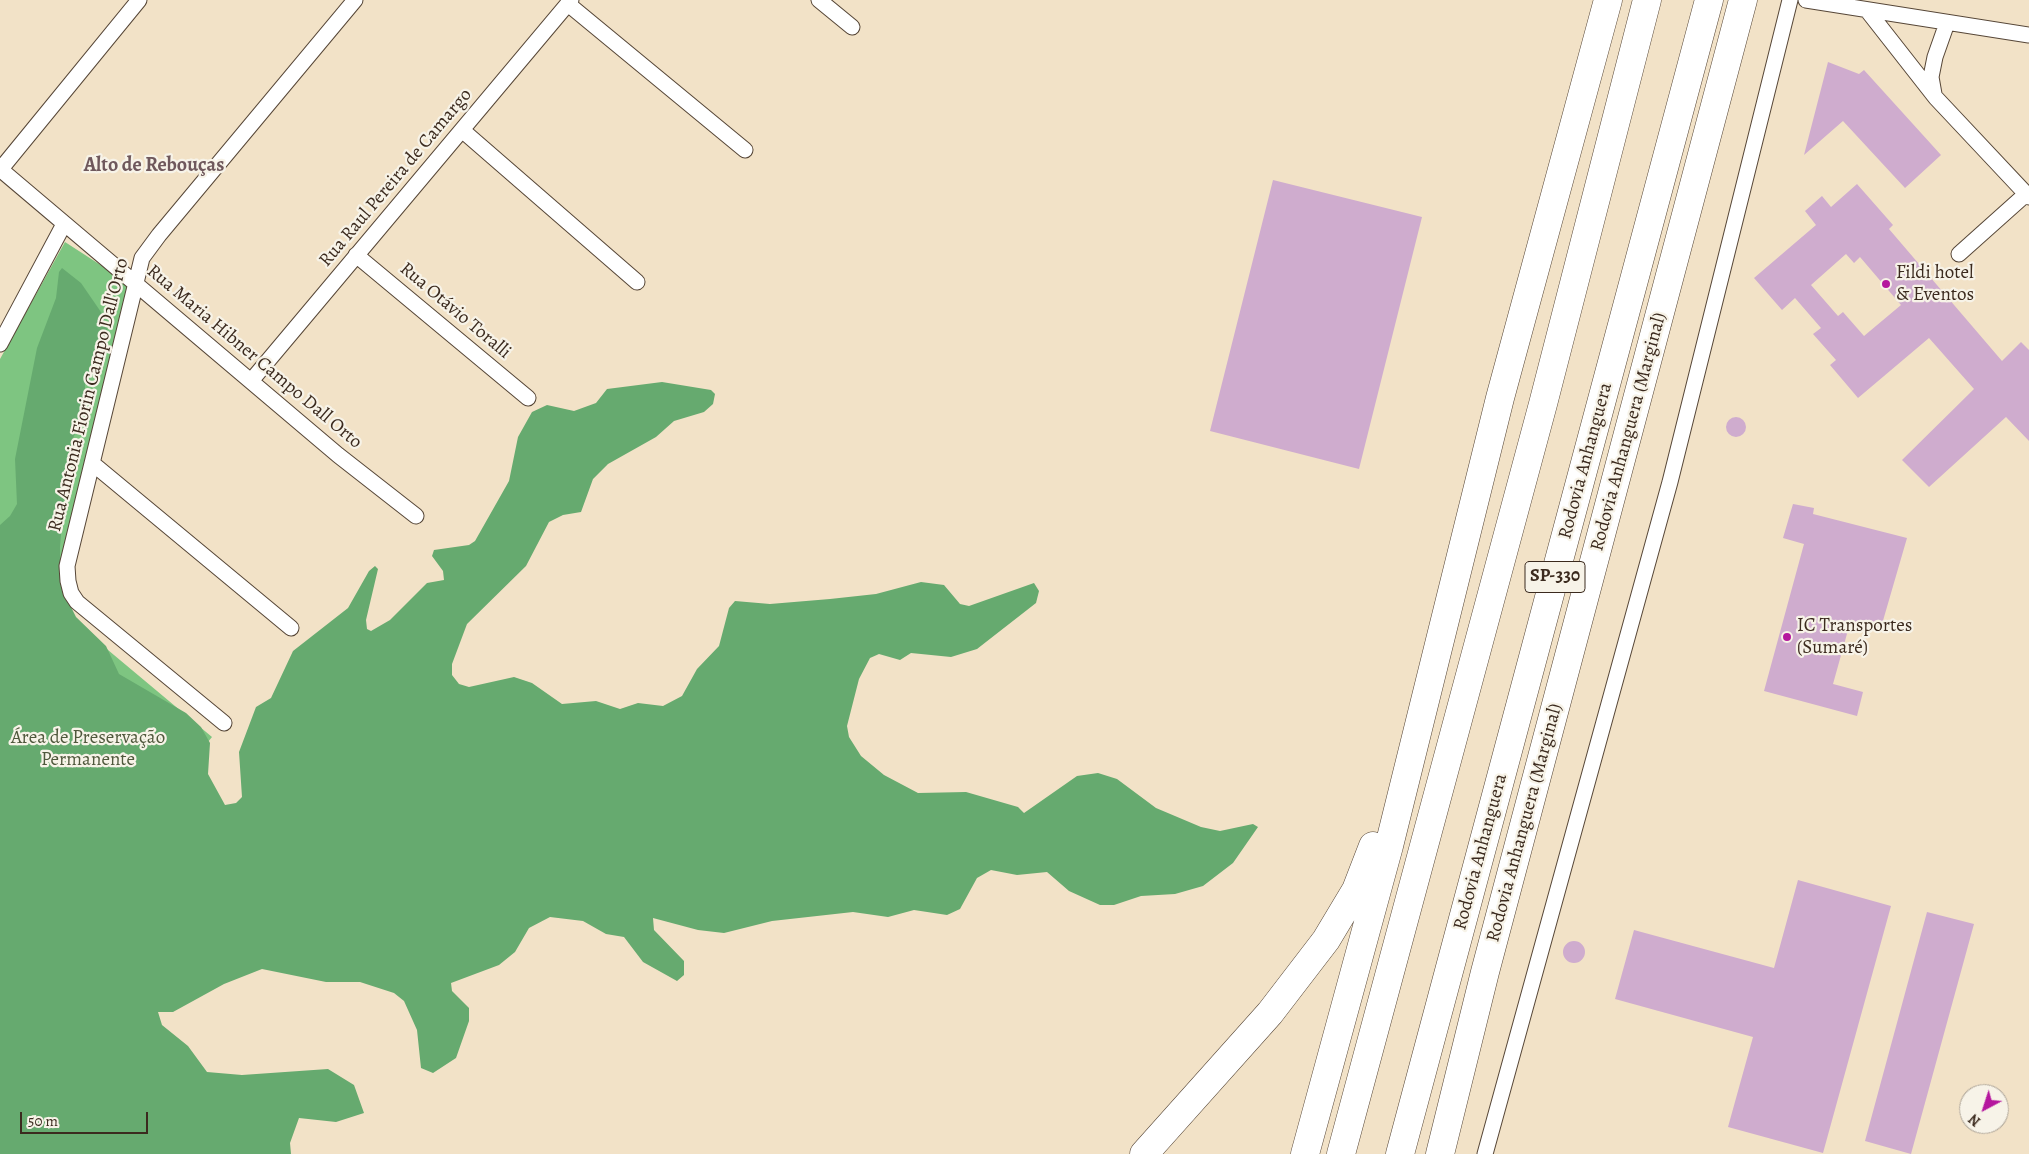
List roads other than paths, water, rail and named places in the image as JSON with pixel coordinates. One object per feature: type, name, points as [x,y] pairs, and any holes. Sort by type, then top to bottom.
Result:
[{"type":"highway","points":[[1305,1154],[1389,846],[1500,398],[1608,0]]},
{"type":"highway","name":"SP-330","points":[[1342,1154],[1543,404],[1647,0]]},
{"type":"highway","name":"Rodovia Anhanguera","points":[[1400,1154],[1709,0]]},
{"type":"highway","name":"Rodovia Anhanguera (Marginal)","points":[[1441,1150],[1485,972],[1743,0]]},
{"type":"highway","points":[[1144,1154],[1270,1013],[1326,940],[1356,890],[1385,814],[1439,642]]},
{"type":"street","points":[[0,170],[139,0]]},
{"type":"street","name":"Rua Antonia Fiorin Campo Dall'Orto","points":[[224,723],[77,602],[71,593],[67,566],[142,258],[159,235],[355,0]]},
{"type":"street","points":[[819,0],[852,27]]},
{"type":"street","points":[[1485,1154],[1668,492],[1790,0]]},
{"type":"street","points":[[1806,0],[2029,35]]},
{"type":"street","points":[[570,2],[745,150]]},
{"type":"street","name":"Rua Raul Pereira de Camargo","points":[[251,381],[570,2]]},
{"type":"street","points":[[1867,10],[1936,98],[2028,196],[1960,254]]},
{"type":"street","points":[[1936,98],[1931,77],[1947,22]]},
{"type":"street","points":[[462,130],[637,282]]},
{"type":"street","name":"Rua Maria Hibner Campo Dall Orto","points":[[0,170],[338,455],[416,516]]},
{"type":"street","points":[[0,344],[64,224]]},
{"type":"street","name":"Rua Otávio Toralli","points":[[356,255],[528,398]]},
{"type":"street","points":[[92,463],[291,628]]},
{"type":"place","name":"Fildi hotel & Eventos","points":[[1886,284]]},
{"type":"place","name":"IC Transportes (Sumaré)","points":[[1787,637]]},
{"type":"district","name":"Alto de Rebouças","points":[[154,166]]},
{"type":"park label","name":"Área de Preservação Permanente","points":[[88,749]]}]
